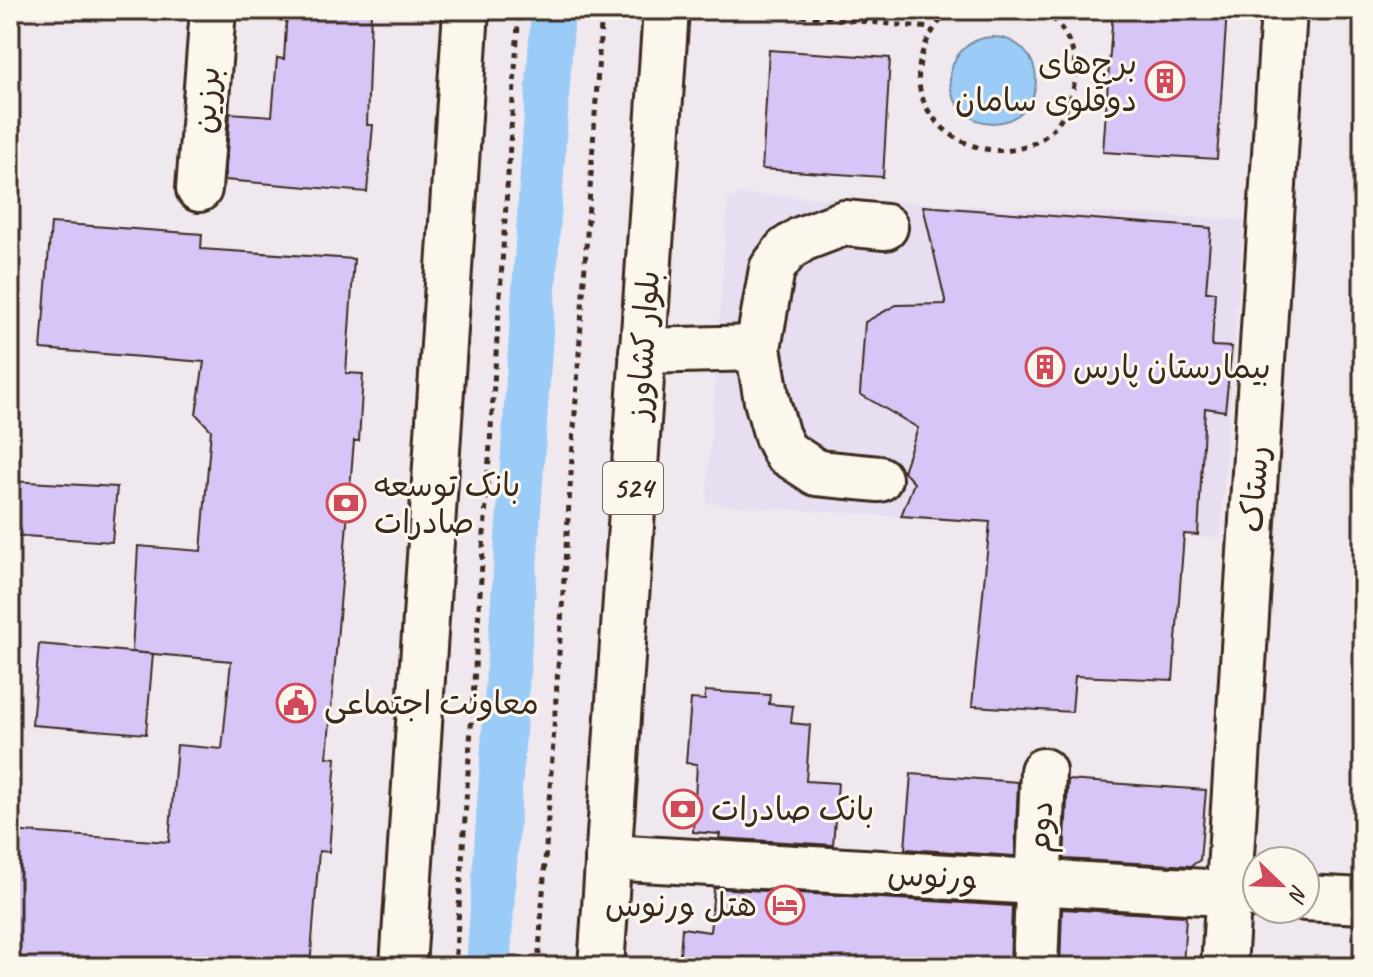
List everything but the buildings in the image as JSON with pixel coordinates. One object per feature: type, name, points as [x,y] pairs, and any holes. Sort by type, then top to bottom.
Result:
[{"type":"main road","name":"برزین","points":[[199,189],[213,10]]},
{"type":"main road","points":[[403,967],[466,10]]},
{"type":"main road","name":"بلوار کشاورز","points":[[601,967],[666,10]]},
{"type":"main road","name":"رستاک","points":[[1245,845],[1284,10]]},
{"type":"main road","points":[[879,479],[817,473],[785,452],[767,401],[758,348],[772,269],[786,250],[802,239],[844,223],[885,227]]},
{"type":"main road","points":[[642,351],[758,348]]},
{"type":"main road","name":"دوم","points":[[1035,967],[1043,771]]},
{"type":"main road","name":"ورنوس","points":[[608,857],[1241,894]]},
{"type":"main road","points":[[1321,899],[1363,901]]},
{"type":"main road","name":"رستاک","points":[[1224,967],[1241,902]]},
{"type":"path","points":[[455,967],[519,10]]},
{"type":"path","points":[[538,967],[602,10]]},
{"type":"path","points":[[741,10],[932,28]]},
{"type":"path","points":[[949,10],[932,28],[922,51],[919,75],[924,100],[936,121],[954,138],[979,149],[1005,151],[1032,143],[1053,127],[1069,105],[1076,79],[1074,52],[1063,28],[1046,10]]},
{"type":"shaded area","points":[[741,194],[1244,220],[1220,538],[706,504],[728,198]]},
{"type":"water","points":[[993,37],[1009,41],[1023,50],[1032,64],[1036,80],[1032,96],[1023,110],[1009,119],[993,123],[977,119],[963,110],[954,96],[950,80],[954,64],[963,50],[977,41]]},
{"type":"waterway","points":[[488,967],[553,10]]},
{"type":"place","name":"برج‌های دوقلوی سامان","points":[[1165,81]]},
{"type":"place","name":"بیمارستان پارس","points":[[1045,367]]},
{"type":"place","name":"بانک توسعه صادرات","points":[[346,503]]},
{"type":"place","name":"معاونت اجتماعی","points":[[296,703]]},
{"type":"place","name":"بانک صادرات","points":[[683,809]]},
{"type":"place","name":"هتل ورنوس","points":[[785,905]]}]
